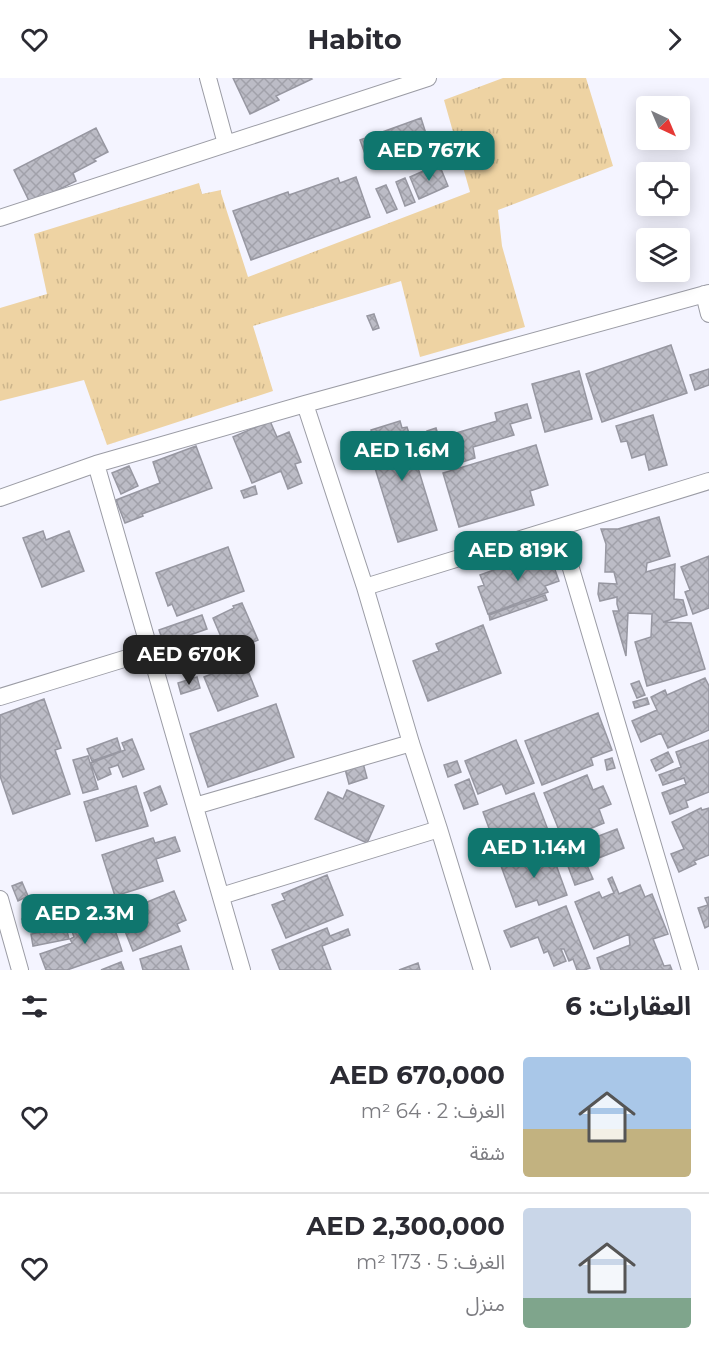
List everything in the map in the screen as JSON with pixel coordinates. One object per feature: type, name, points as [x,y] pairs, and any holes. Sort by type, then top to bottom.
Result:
[{"type":"street","points":[[208,78],[226,144]]},
{"type":"street","points":[[1,216],[428,78]]},
{"type":"street","points":[[0,498],[96,464],[706,293],[709,314]]},
{"type":"street","points":[[305,404],[365,587],[482,970]]},
{"type":"street","points":[[96,464],[242,970]]},
{"type":"street","points":[[365,587],[709,481]]},
{"type":"street","points":[[559,528],[690,970]]},
{"type":"street","points":[[0,697],[150,651]]},
{"type":"street","points":[[195,806],[411,743]]},
{"type":"street","points":[[221,896],[439,829]]},
{"type":"street","points":[[0,899],[20,970]]},
{"type":"green space","points":[[503,78],[586,78],[613,166],[498,210],[502,246],[525,327],[420,357],[401,281],[253,326],[273,391],[107,445],[84,380],[0,401],[0,308],[47,294],[34,234],[199,183],[202,194],[221,190],[248,277],[470,192],[444,100]]},
{"type":"building","points":[[233,78],[312,79],[276,96],[279,100],[250,114]]},
{"type":"building","points":[[421,118],[429,143],[369,165],[360,140]]},
{"type":"building","points":[[96,128],[108,152],[73,173],[76,181],[58,190],[63,200],[35,213],[14,170]]},
{"type":"building","points":[[439,164],[448,186],[419,199],[410,177]]},
{"type":"building","points":[[356,177],[370,217],[251,260],[233,211],[338,178],[340,183]]},
{"type":"building","points":[[405,178],[415,202],[405,206],[396,182]]},
{"type":"building","points":[[386,185],[397,209],[387,213],[376,189]]},
{"type":"building","points":[[374,314],[379,328],[373,330],[367,316]]},
{"type":"building","points":[[671,345],[687,393],[602,422],[586,374]]},
{"type":"building","points":[[709,369],[709,385],[695,390],[690,375]]},
{"type":"building","points":[[579,371],[592,419],[545,432],[532,384]]},
{"type":"building","points":[[527,404],[531,418],[510,424],[514,435],[473,447],[475,458],[453,465],[452,461],[440,463],[427,431],[436,428],[439,438],[497,421],[495,413]]},
{"type":"building","points":[[653,415],[667,465],[649,470],[645,454],[632,458],[627,441],[621,442],[616,426]]},
{"type":"building","points":[[270,421],[277,437],[289,432],[301,462],[295,464],[302,483],[288,489],[281,471],[252,483],[233,437]]},
{"type":"building","points":[[400,421],[402,428],[407,427],[437,530],[398,542],[370,452],[377,450],[371,430]]},
{"type":"building","points":[[536,445],[548,485],[530,491],[534,505],[459,527],[443,473]]},
{"type":"building","points":[[196,446],[212,488],[142,514],[143,516],[125,523],[116,500],[160,483],[153,462]]},
{"type":"building","points":[[129,466],[138,486],[121,494],[112,473]]},
{"type":"building","points":[[255,486],[257,494],[244,498],[241,491]]},
{"type":"building","points":[[659,517],[670,556],[647,563],[646,572],[675,564],[674,599],[683,600],[687,615],[663,622],[691,623],[705,669],[647,686],[635,642],[651,637],[652,614],[628,613],[626,656],[613,611],[619,611],[617,597],[600,601],[598,594],[599,583],[617,584],[614,572],[605,572],[606,544],[601,529],[618,529]]},
{"type":"building","points":[[43,531],[46,540],[69,531],[84,571],[42,587],[23,538]]},
{"type":"building","points":[[228,547],[244,591],[177,616],[172,604],[168,606],[156,573]]},
{"type":"building","points":[[548,550],[559,581],[545,586],[548,592],[488,614],[478,587],[484,585],[480,575]]},
{"type":"building","points":[[709,556],[709,608],[693,614],[685,592],[690,590],[681,567]]},
{"type":"building","points":[[545,595],[547,600],[490,620],[489,615]]},
{"type":"building","points":[[242,603],[258,640],[228,653],[213,618]]},
{"type":"building","points":[[202,615],[207,629],[164,644],[159,630]]},
{"type":"building","points":[[483,625],[501,673],[428,701],[413,661],[439,651],[436,644]]},
{"type":"building","points":[[244,661],[258,696],[218,711],[204,677]]},
{"type":"building","points":[[197,677],[200,688],[181,694],[178,683]]},
{"type":"building","points":[[705,678],[709,686],[709,730],[668,748],[661,733],[641,742],[632,721],[657,710],[651,697],[665,690],[667,695]]},
{"type":"building","points":[[639,681],[645,695],[637,698],[631,684]]},
{"type":"building","points":[[647,698],[649,704],[635,708],[633,702]]},
{"type":"building","points":[[44,699],[61,748],[55,750],[70,794],[13,814],[0,776],[0,715]]},
{"type":"building","points":[[276,704],[294,757],[208,787],[190,734]]},
{"type":"building","points":[[598,713],[612,750],[591,758],[593,765],[542,785],[525,741]]},
{"type":"building","points":[[117,738],[121,751],[92,761],[87,749]]},
{"type":"building","points":[[132,739],[144,769],[123,777],[118,765],[109,768],[111,774],[98,780],[91,763],[125,750],[122,743]]},
{"type":"building","points":[[516,740],[534,783],[506,794],[502,784],[478,794],[465,761]]},
{"type":"building","points":[[709,740],[709,792],[686,801],[688,807],[670,814],[662,793],[686,784],[684,778],[663,785],[659,775],[681,767],[676,752]]},
{"type":"building","points":[[668,752],[673,762],[656,771],[651,760]]},
{"type":"building","points":[[88,756],[98,789],[83,793],[73,760]]},
{"type":"building","points":[[612,758],[615,768],[607,770],[605,760]]},
{"type":"building","points":[[457,761],[461,772],[448,777],[444,765]]},
{"type":"building","points":[[363,763],[367,778],[349,784],[345,769]]},
{"type":"building","points":[[587,775],[593,790],[603,786],[611,804],[599,809],[604,823],[563,840],[544,793]]},
{"type":"building","points":[[469,779],[478,804],[464,809],[455,785]]},
{"type":"building","points":[[136,786],[148,826],[96,841],[84,802]]},
{"type":"building","points":[[160,786],[167,804],[151,811],[144,793]]},
{"type":"building","points":[[347,790],[384,806],[367,843],[315,819],[328,792],[343,799]]},
{"type":"building","points":[[534,793],[551,838],[500,858],[483,812]]},
{"type":"building","points":[[701,808],[702,810],[709,808],[709,855],[694,861],[696,864],[679,872],[671,854],[684,849],[672,822]]},
{"type":"building","points":[[617,829],[624,848],[586,863],[593,879],[575,885],[562,850]]},
{"type":"building","points":[[175,837],[180,851],[156,859],[163,881],[115,896],[102,855],[153,838],[155,843]]},
{"type":"building","points":[[550,848],[567,895],[539,905],[537,900],[516,907],[501,866]]},
{"type":"building","points":[[327,875],[343,915],[286,938],[272,905],[285,900],[282,894]]},
{"type":"building","points":[[612,877],[619,894],[640,885],[645,897],[652,894],[668,934],[653,939],[664,966],[670,965],[672,970],[601,970],[597,958],[630,945],[629,934],[594,949],[575,902],[599,892],[602,898],[614,893],[608,879]]},
{"type":"building","points":[[22,882],[28,896],[18,901],[12,886]]},
{"type":"building","points":[[174,891],[186,920],[177,924],[180,931],[133,951],[118,914]]},
{"type":"building","points":[[709,897],[709,926],[705,928],[698,908],[708,905],[705,898]]},
{"type":"building","points":[[566,906],[590,968],[577,970],[573,959],[569,961],[564,949],[561,949],[566,961],[554,966],[548,951],[544,953],[538,937],[511,947],[504,931]]},
{"type":"building","points":[[34,912],[41,924],[29,931],[22,919]]},
{"type":"building","points":[[109,912],[122,951],[67,970],[46,970],[40,954],[72,943],[70,939],[74,937],[70,926]]},
{"type":"building","points":[[66,927],[69,939],[33,946],[31,934]]},
{"type":"building","points":[[327,928],[330,936],[348,929],[350,935],[322,946],[331,970],[280,970],[272,950]]},
{"type":"building","points":[[181,946],[189,970],[143,970],[140,959]]},
{"type":"building","points":[[121,962],[124,970],[101,970]]},
{"type":"building","points":[[418,963],[420,970],[399,970]]}]
